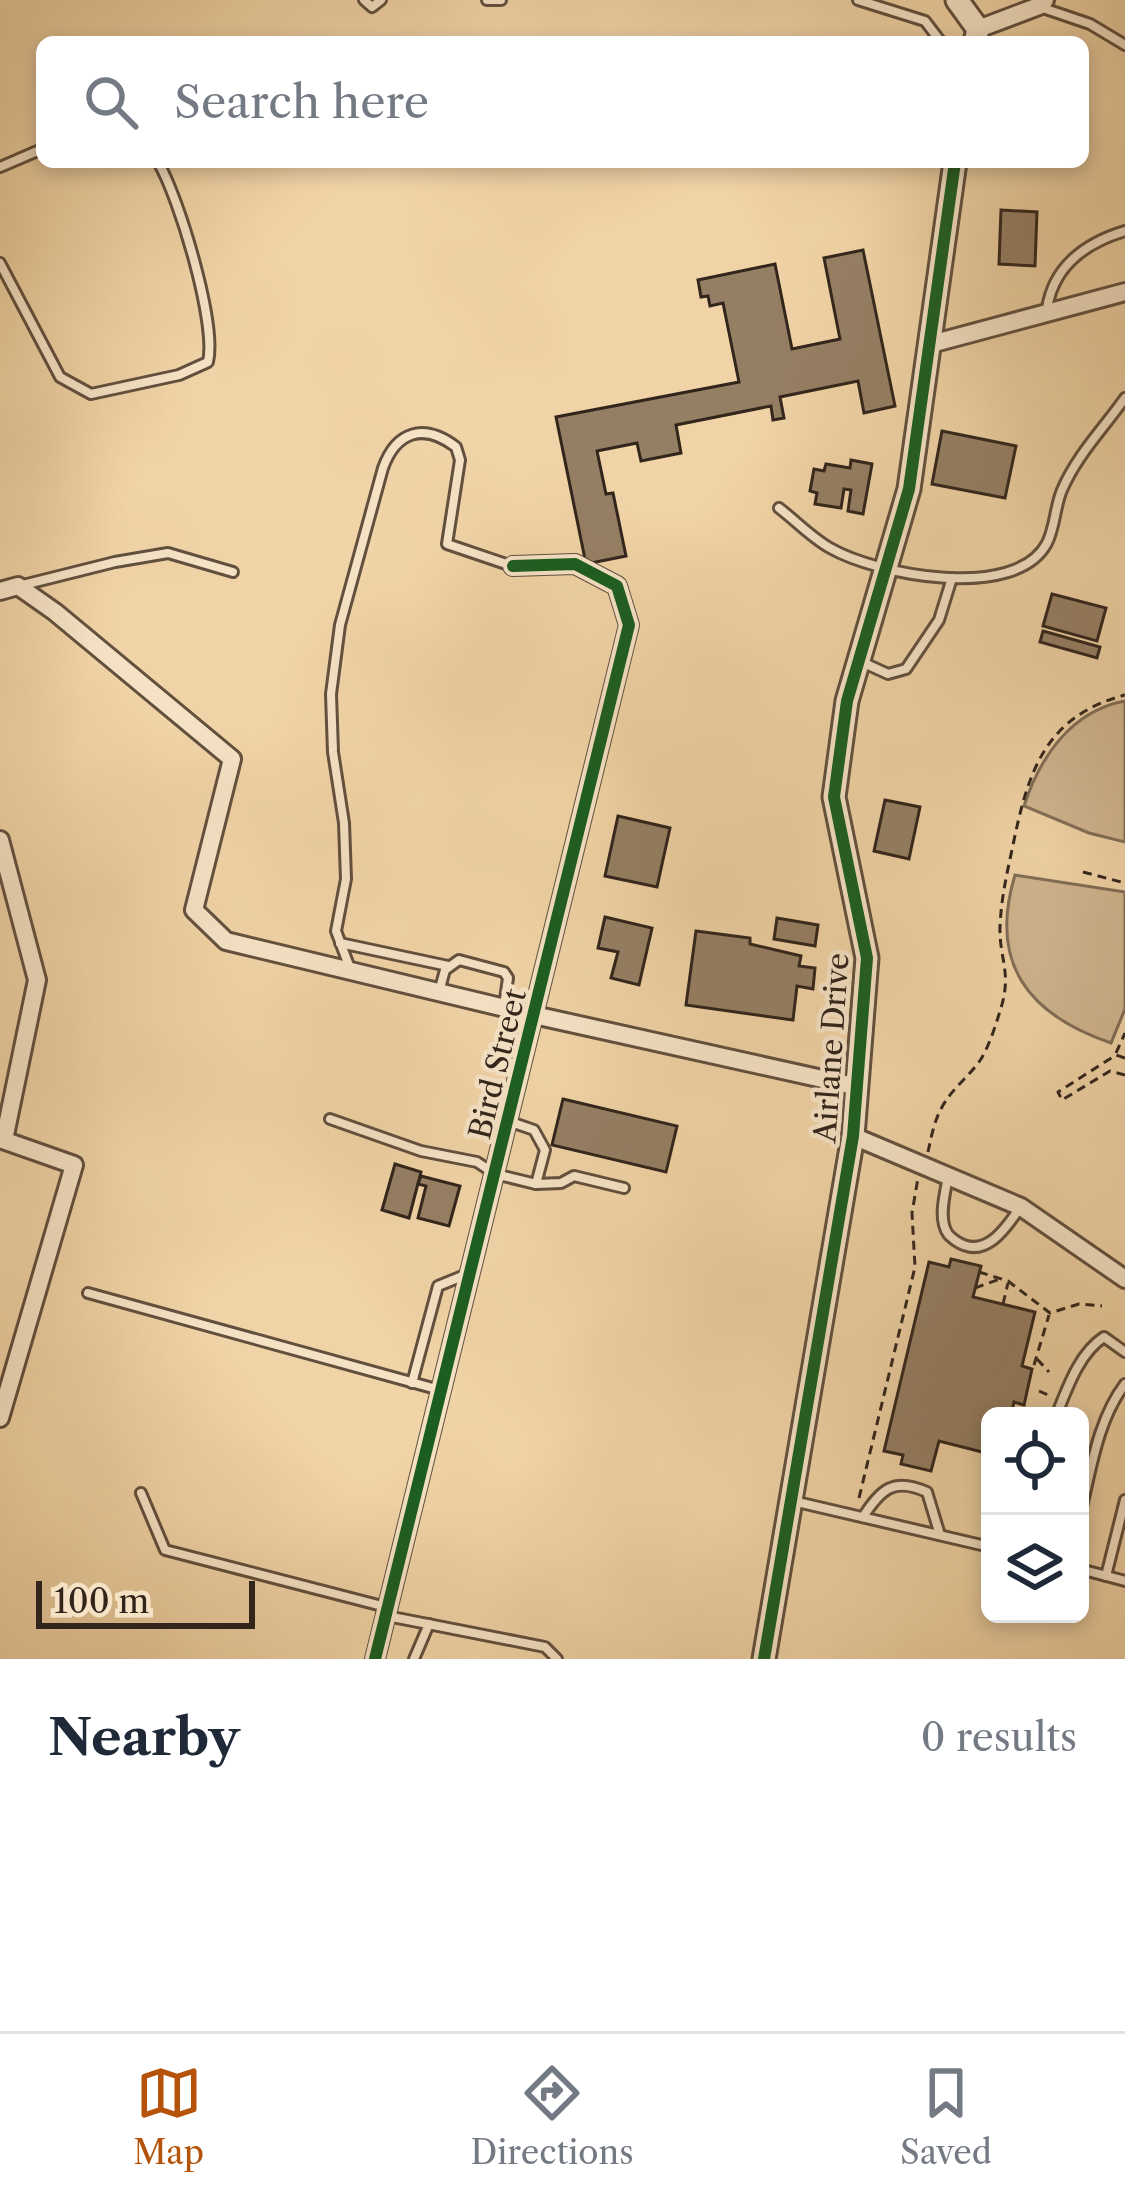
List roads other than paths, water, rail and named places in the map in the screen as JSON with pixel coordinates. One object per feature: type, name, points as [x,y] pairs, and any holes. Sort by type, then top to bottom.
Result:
[{"type":"street","points":[[957,0],[977,35],[1030,4]]},
{"type":"street","name":"Airlane Drive","points":[[764,1659],[853,1136],[867,958],[834,797],[847,701],[909,489],[955,168]]},
{"type":"street","points":[[931,344],[1125,292]]},
{"type":"street","name":"Bird Street","points":[[374,1659],[629,625],[617,586],[575,564],[513,566]]},
{"type":"street","points":[[9,588],[232,759],[194,910],[226,941],[854,1086]]},
{"type":"street","points":[[0,840],[38,980],[2,1140],[74,1165],[0,1418]]},
{"type":"street","points":[[853,1136],[1021,1207],[1125,1279]]},
{"type":"lane","points":[[364,0],[371,7],[381,0]]},
{"type":"lane","points":[[487,0],[501,0]]},
{"type":"lane","points":[[858,0],[925,21],[936,36]]},
{"type":"lane","points":[[1030,4],[1090,24],[1125,45]]},
{"type":"lane","points":[[0,167],[36,152]]},
{"type":"lane","points":[[0,263],[60,377],[91,394],[179,375],[208,362],[210,339],[179,203],[161,168]]},
{"type":"lane","points":[[1046,316],[1057,274],[1102,238],[1125,232]]},
{"type":"lane","points":[[779,508],[831,548],[885,570],[952,578],[1016,572],[1047,545],[1059,496],[1077,458],[1125,398]]},
{"type":"lane","points":[[351,971],[337,932],[346,879],[332,694],[340,625],[391,447],[401,437],[446,439],[456,446],[460,460],[447,544],[513,566]]},
{"type":"lane","points":[[9,588],[168,554],[233,572]]},
{"type":"lane","points":[[859,661],[888,674],[906,669],[939,620],[952,578]]},
{"type":"lane","points":[[340,943],[448,966],[459,960],[504,972],[508,978],[504,1007]]},
{"type":"lane","points":[[439,992],[448,966]]},
{"type":"lane","points":[[330,1119],[536,1184],[561,1183],[574,1176],[624,1188]]},
{"type":"lane","points":[[508,1122],[534,1130],[545,1150],[536,1184]]},
{"type":"lane","points":[[948,1173],[943,1223],[949,1236],[962,1245],[981,1247],[994,1241],[1021,1207]]},
{"type":"lane","points":[[412,1383],[438,1286],[470,1273]]},
{"type":"lane","points":[[88,1293],[441,1390]]},
{"type":"lane","points":[[1060,1407],[1074,1373],[1097,1340],[1104,1337],[1125,1352]]},
{"type":"lane","points":[[1089,1479],[1103,1422],[1125,1384]]},
{"type":"lane","points":[[863,1517],[879,1492],[893,1484],[914,1486],[927,1492],[940,1535]]},
{"type":"lane","points":[[141,1493],[165,1550],[429,1624],[545,1647],[557,1659]]},
{"type":"lane","points":[[1106,1576],[1125,1500]]},
{"type":"lane","points":[[791,1501],[981,1545]]},
{"type":"lane","points":[[1089,1571],[1125,1581]]},
{"type":"lane","points":[[414,1659],[429,1624]]}]
